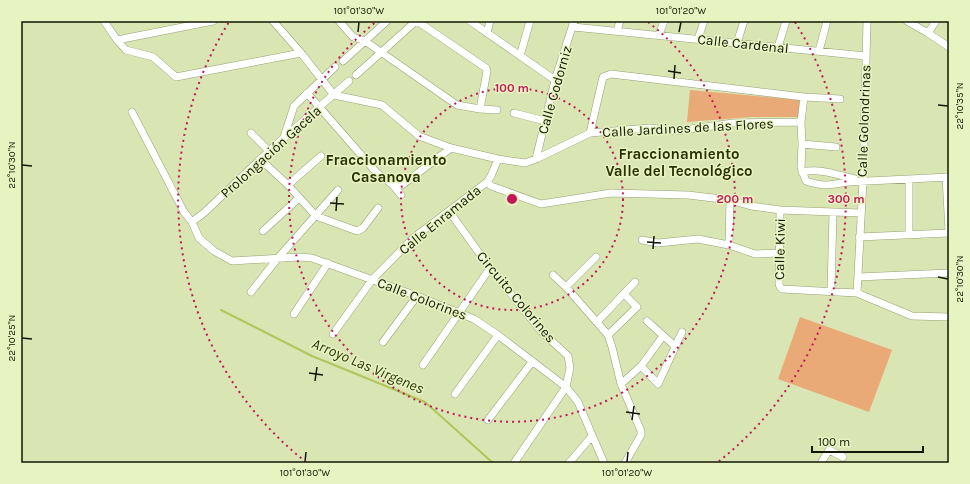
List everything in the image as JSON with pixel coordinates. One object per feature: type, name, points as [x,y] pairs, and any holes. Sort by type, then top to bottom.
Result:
[{"type":"street","points":[[104,21],[126,50],[153,57],[176,77],[301,53]]},
{"type":"street","points":[[118,40],[213,21]]},
{"type":"street","points":[[273,21],[301,53],[334,95]]},
{"type":"street","points":[[339,21],[353,37],[365,41],[457,105],[497,110]]},
{"type":"street","points":[[343,61],[387,21]]},
{"type":"street","points":[[356,75],[417,21],[486,68],[487,71],[480,109]]},
{"type":"street","points":[[470,21],[555,80]]},
{"type":"street","points":[[488,33],[490,21]]},
{"type":"street","points":[[520,56],[530,21]]},
{"type":"street","points":[[617,31],[620,21]]},
{"type":"street","points":[[659,35],[664,21]]},
{"type":"street","points":[[698,39],[704,21]]},
{"type":"street","points":[[737,43],[744,21]]},
{"type":"street","points":[[778,47],[786,21]]},
{"type":"street","points":[[818,51],[827,21]]},
{"type":"street","name":"Calle Golondrinas","points":[[857,293],[863,181],[867,21]]},
{"type":"street","points":[[907,21],[949,47]]},
{"type":"street","points":[[928,33],[936,21]]},
{"type":"street","name":"Calle Cardenal","points":[[574,24],[617,31],[866,56]]},
{"type":"street","name":"Calle Codorniz","points":[[536,160],[555,80],[574,24]]},
{"type":"street","points":[[284,138],[294,106],[335,67]]},
{"type":"street","points":[[590,133],[603,77],[611,74],[804,97],[840,99]]},
{"type":"street","name":"Prolongación Gacela","points":[[192,222],[205,212],[260,159],[349,82]]},
{"type":"street","points":[[307,93],[376,172],[393,185],[401,195]]},
{"type":"street","name":"Calle Jardines de las Flores","points":[[334,95],[382,105],[419,136],[451,148],[525,164],[590,133],[650,128],[677,131],[733,123],[801,122]]},
{"type":"street","points":[[804,97],[801,122],[802,172],[806,181],[818,186],[863,181],[948,177],[949,232],[859,237]]},
{"type":"street","name":"Calle Colorines","points":[[132,112],[184,212],[192,222],[199,238],[214,251],[232,261],[299,257],[312,258],[417,296],[474,319],[566,386],[578,402],[604,463]]},
{"type":"street","points":[[514,113],[545,121]]},
{"type":"street","points":[[252,133],[269,151]]},
{"type":"street","points":[[802,144],[836,147]]},
{"type":"street","points":[[393,185],[402,185],[451,148]]},
{"type":"street","points":[[288,186],[321,156]]},
{"type":"street","points":[[260,159],[316,216],[358,231],[363,228],[378,208]]},
{"type":"street","name":"Calle Enramada","points":[[333,334],[372,280],[412,239],[487,182],[498,159]]},
{"type":"street","points":[[802,172],[822,170],[863,181]]},
{"type":"street","points":[[908,179],[909,234]]},
{"type":"street","points":[[487,182],[491,186],[541,204],[612,193],[688,195],[730,200],[751,206],[780,210],[861,213]]},
{"type":"street","points":[[251,292],[278,258],[338,190]]},
{"type":"street","points":[[263,230],[299,198]]},
{"type":"street","points":[[729,245],[730,200]]},
{"type":"street","name":"Calle Kiwi","points":[[780,210],[780,287],[786,290],[831,291]]},
{"type":"street","name":"Circuito Colorines","points":[[448,211],[490,268],[541,331],[568,356],[570,368],[566,386]]},
{"type":"street","points":[[833,212],[831,291],[857,293],[912,316],[949,317]]},
{"type":"street","points":[[642,240],[658,243],[698,239],[729,245],[754,254],[779,253]]},
{"type":"street","points":[[566,287],[596,257]]},
{"type":"street","points":[[294,314],[328,264]]},
{"type":"street","points":[[423,365],[490,268]]},
{"type":"street","points":[[858,277],[949,273]]},
{"type":"street","points":[[553,275],[566,287],[608,335],[621,384],[641,431],[641,435],[625,463]]},
{"type":"street","points":[[597,322],[635,282]]},
{"type":"street","points":[[608,335],[636,307],[624,294]]},
{"type":"street","points":[[383,342],[417,296]]},
{"type":"street","points":[[647,321],[676,347]]},
{"type":"street","points":[[641,366],[658,384],[682,332]]},
{"type":"street","points":[[456,394],[498,335]]},
{"type":"street","points":[[621,384],[641,366],[663,336]]},
{"type":"street","points":[[488,420],[532,362]]},
{"type":"street","points":[[514,463],[566,386]]},
{"type":"street","points":[[569,463],[592,436]]},
{"type":"street","points":[[821,463],[829,450],[843,457]]},
{"type":"shaded area","points":[[690,90],[800,100],[798,117],[751,117],[687,122]]},
{"type":"shaded area","points":[[800,317],[892,350],[869,412],[778,379]]},
{"type":"waterway","name":"Arroyo Las Virgenes","points":[[221,310],[312,356],[425,402],[493,463]]},
{"type":"district","name":"Fraccionamiento Valle del Tecnológico","points":[[679,162]]},
{"type":"district","name":"Fraccionamiento Casanova","points":[[386,168]]}]
